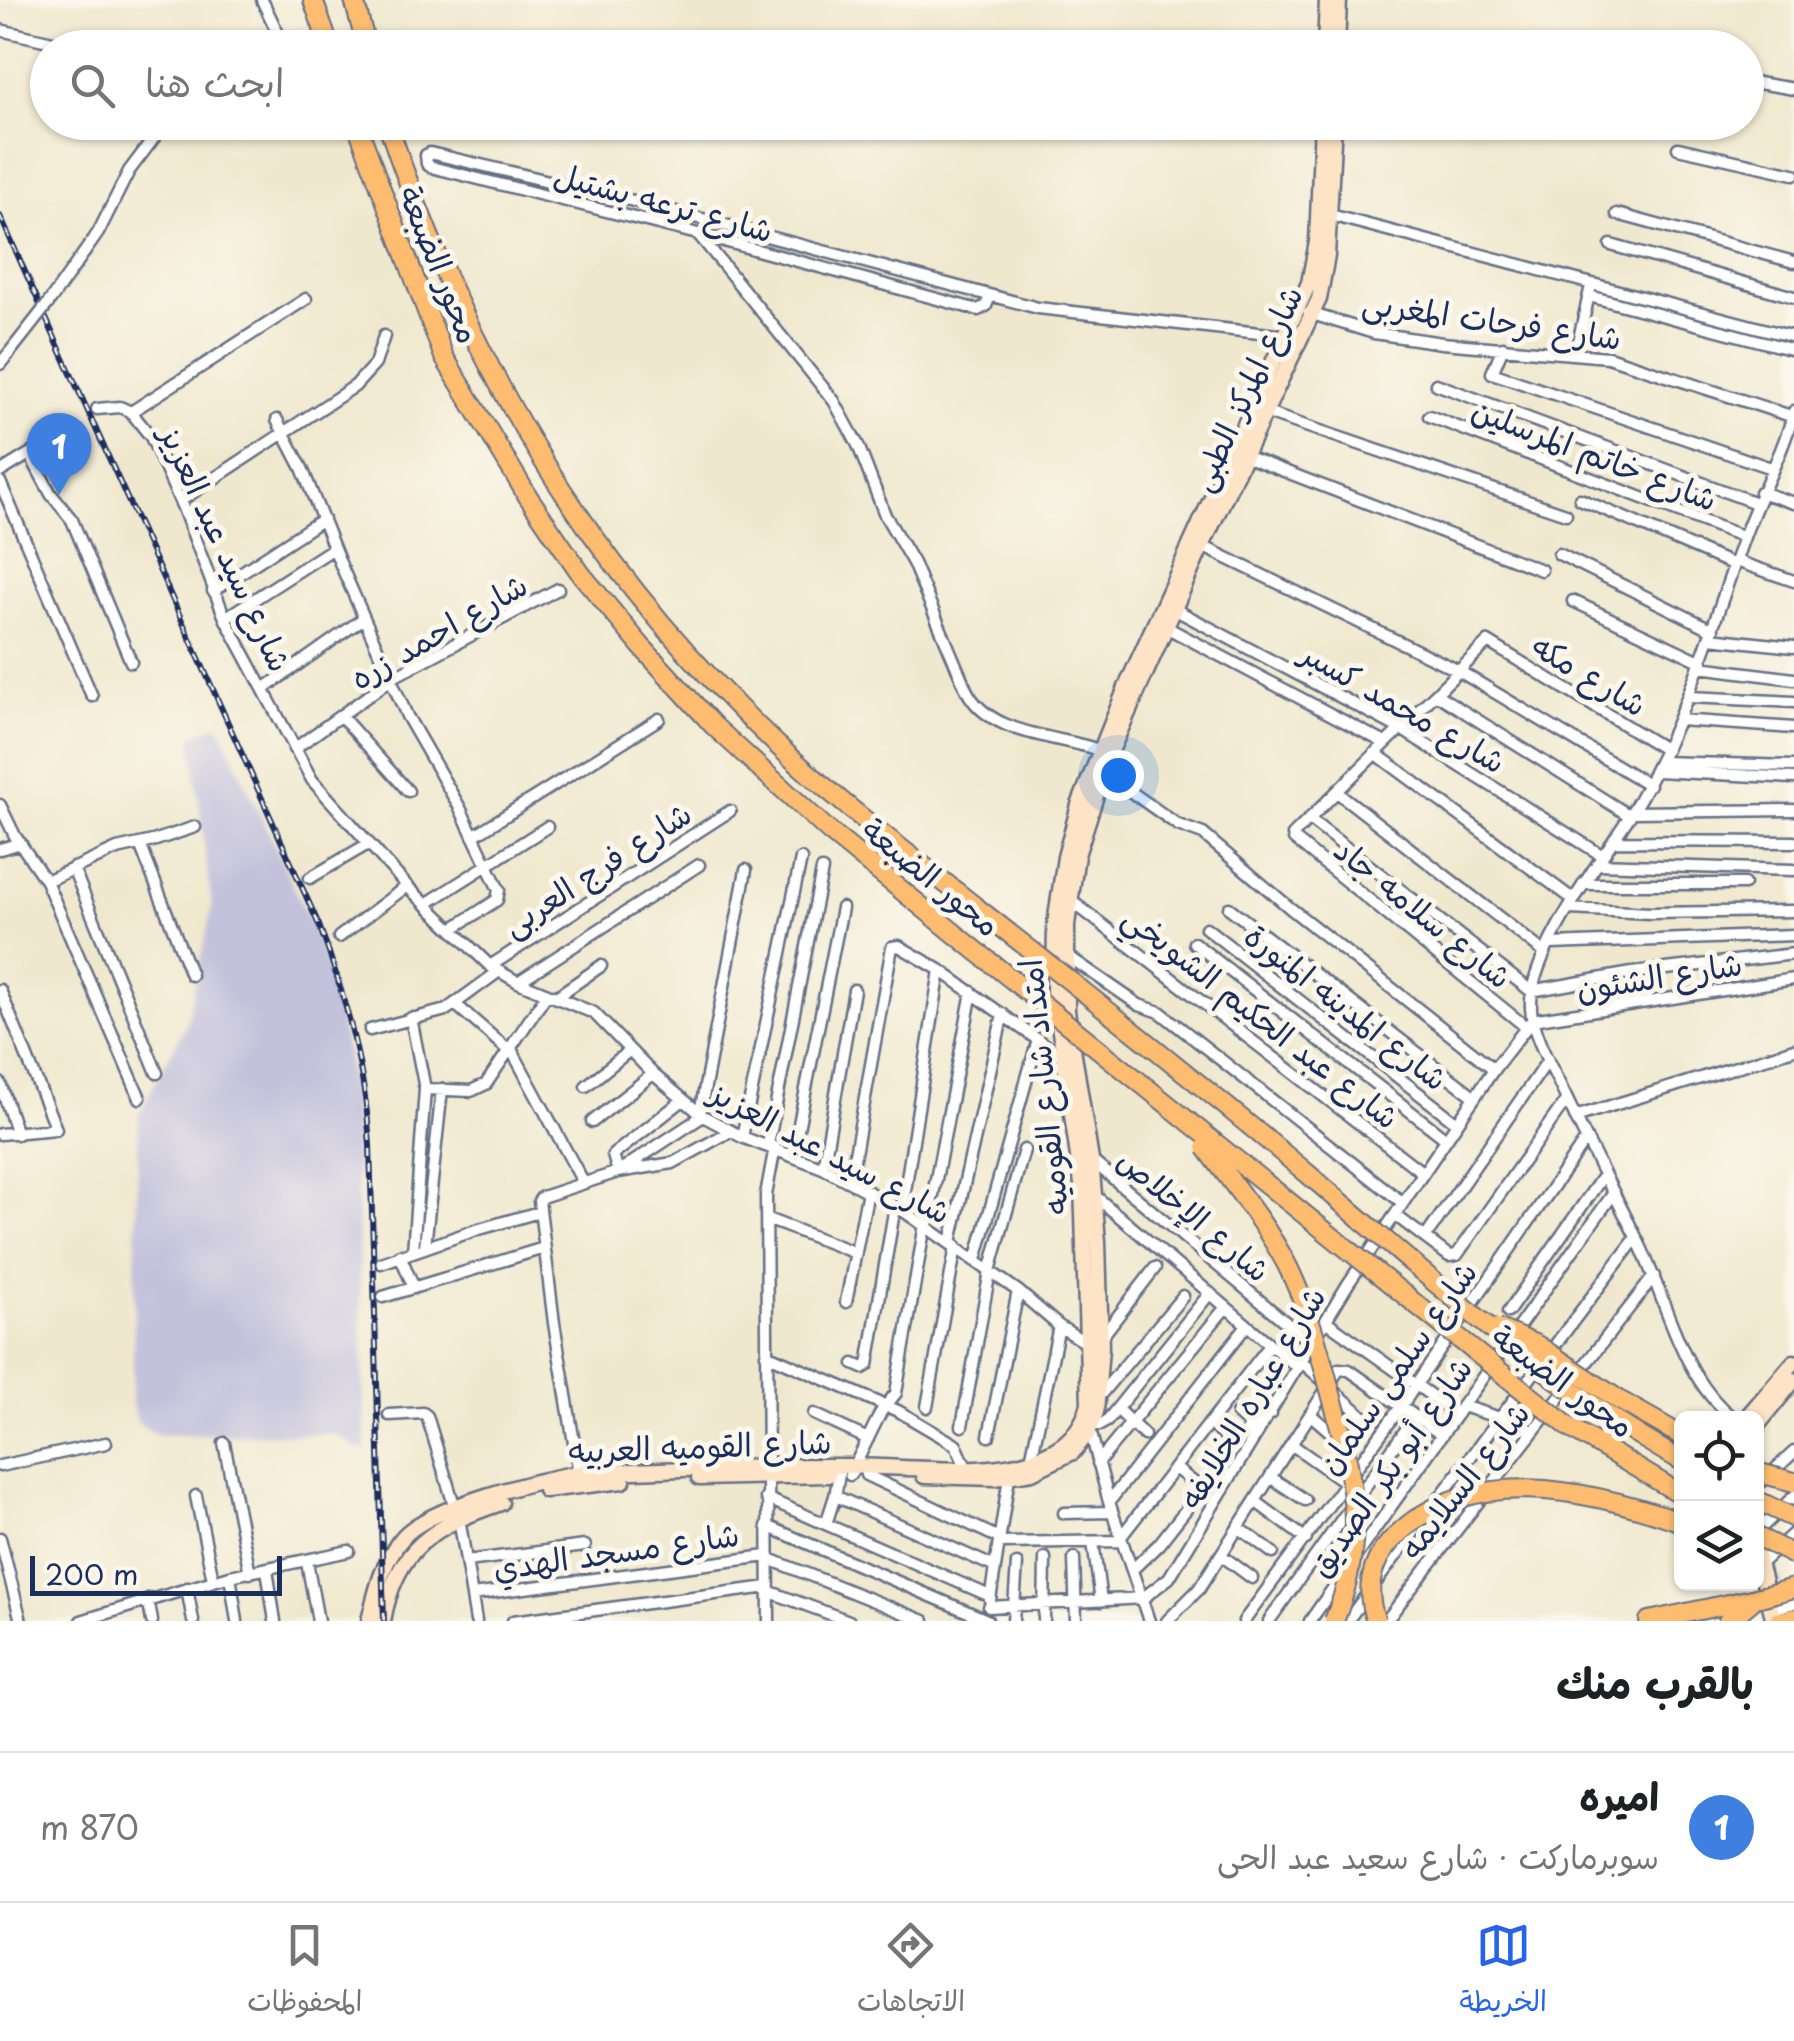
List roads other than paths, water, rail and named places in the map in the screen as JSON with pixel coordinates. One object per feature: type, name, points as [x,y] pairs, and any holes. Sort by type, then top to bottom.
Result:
[{"type":"highway","points":[[313,0],[324,30]]},
{"type":"highway","points":[[354,0],[362,30]]},
{"type":"highway","name":"محور الضبعة","points":[[363,140],[444,357],[581,574],[714,726],[830,832],[1191,1126],[1569,1426],[1674,1490]]},
{"type":"highway","name":"محور الضبعة","points":[[393,140],[419,214],[474,341],[552,479],[664,628],[772,740],[850,807],[1286,1156],[1485,1324],[1579,1396],[1674,1456]]},
{"type":"highway","points":[[1191,1126],[1272,1239],[1298,1291],[1320,1353],[1344,1438],[1354,1498],[1350,1576],[1334,1621]]},
{"type":"highway","points":[[1485,1324],[1537,1346],[1674,1431]]},
{"type":"highway","points":[[1764,1474],[1794,1482]]},
{"type":"highway","points":[[1376,1621],[1371,1610],[1370,1582],[1386,1545],[1422,1513],[1465,1494],[1518,1489],[1554,1492],[1620,1504],[1674,1520]]},
{"type":"highway","points":[[1758,1501],[1794,1518]]},
{"type":"highway","points":[[1764,1538],[1792,1554]]},
{"type":"highway","points":[[1764,1554],[1792,1554]]},
{"type":"highway","points":[[1728,1621],[1770,1612],[1794,1588]]},
{"type":"highway","points":[[1649,1621],[1770,1612],[1794,1618]]},
{"type":"street","points":[[262,0],[276,30]]},
{"type":"street","points":[[1326,30],[1327,0]]},
{"type":"street","points":[[1338,30],[1339,0]]},
{"type":"street","points":[[0,30],[30,37]]},
{"type":"street","points":[[1764,84],[1794,89]]},
{"type":"street","points":[[0,364],[98,234],[129,171],[152,140]]},
{"type":"street","name":"شارع المركز الطبى","points":[[1174,581],[1286,336],[1305,312],[1318,242],[1321,140]]},
{"type":"street","name":"شارع المركز الطبى","points":[[1174,609],[1325,271],[1333,140]]},
{"type":"street","points":[[1678,148],[1794,174]]},
{"type":"street","name":"شارع ترعه بشتيل","points":[[990,296],[986,306],[978,310],[698,234],[431,168],[426,155],[430,152],[642,203],[990,296],[1067,312],[1286,336]]},
{"type":"street","points":[[1617,214],[1794,262]]},
{"type":"street","points":[[1330,215],[1794,337]]},
{"type":"street","points":[[698,234],[834,401],[858,445],[885,515],[912,563],[976,705],[1005,724],[1099,750]]},
{"type":"street","points":[[1611,245],[1794,297]]},
{"type":"street","points":[[1576,352],[1592,281]]},
{"type":"street","points":[[1589,296],[1794,350]]},
{"type":"street","points":[[131,412],[306,299]]},
{"type":"street","name":"شارع فرحات المغربى","points":[[1305,312],[1374,333],[1442,343],[1576,352],[1627,362],[1793,418]]},
{"type":"street","points":[[180,501],[362,380],[379,356],[384,336]]},
{"type":"street","points":[[1503,347],[1491,371],[1772,468]]},
{"type":"street","points":[[1436,384],[1759,498],[1794,503]]},
{"type":"street","name":"شارع سيد عبد العزيز","points":[[97,408],[120,407],[131,412],[151,438],[225,618],[312,780],[407,886],[494,969],[594,1013],[652,1074],[702,1115],[742,1138],[794,1154],[899,1208],[976,1260],[1059,1326],[1095,1342]]},
{"type":"street","points":[[1264,412],[1566,514]]},
{"type":"street","name":"شارع خاتم المرسلين","points":[[1429,416],[1744,537]]},
{"type":"street","points":[[1724,1411],[1698,1375],[1636,1238],[1529,1024],[1532,991],[1548,948],[1659,767],[1689,697],[1744,537],[1793,418]]},
{"type":"street","points":[[278,420],[414,731],[487,862],[499,897],[452,929]]},
{"type":"street","points":[[0,472],[52,440]]},
{"type":"street","points":[[30,455],[51,494],[72,520],[131,662]]},
{"type":"street","points":[[0,456],[12,465]]},
{"type":"street","points":[[1245,456],[1541,570]]},
{"type":"street","points":[[0,482],[92,696]]},
{"type":"street","points":[[1580,499],[1735,563],[1794,581]]},
{"type":"street","points":[[213,591],[323,520]]},
{"type":"street","points":[[1202,546],[1460,671],[1649,784]]},
{"type":"street","points":[[225,618],[334,548]]},
{"type":"street","points":[[1559,554],[1712,634],[1794,646]]},
{"type":"street","name":"امتداد شارع القوميه","points":[[1149,1621],[1110,1507],[1089,1423],[1098,1241],[1092,1160],[1054,990],[1055,924],[1069,838],[1099,750],[1174,581]]},
{"type":"street","name":"شارع احمد زره","points":[[294,749],[392,680],[558,590]]},
{"type":"street","points":[[1573,601],[1701,664],[1794,679]]},
{"type":"street","name":"امتداد شارع القوميه","points":[[1089,1423],[1100,1395],[1069,1062],[1065,954],[1069,899],[1082,833],[1103,772],[1174,609]]},
{"type":"street","name":"شارع محمد كسبر","points":[[1174,609],[1401,729],[1600,860]]},
{"type":"street","points":[[265,688],[364,618]]},
{"type":"street","points":[[1166,627],[1385,743]]},
{"type":"street","name":"شارع مكه","points":[[1460,671],[1488,642],[1666,750]]},
{"type":"street","points":[[1460,671],[1309,819],[1532,991],[1632,973],[1794,954]]},
{"type":"street","points":[[1436,694],[1632,814],[1794,810]]},
{"type":"street","points":[[1689,697],[1794,702]]},
{"type":"street","points":[[341,716],[408,792]]},
{"type":"street","points":[[473,836],[659,719]]},
{"type":"street","points":[[1679,720],[1794,728]]},
{"type":"street","points":[[1375,754],[1572,904],[1650,913],[1794,911]]},
{"type":"street","points":[[1659,767],[1794,766]]},
{"type":"street","points":[[1659,767],[1794,778]]},
{"type":"street","points":[[1103,772],[1178,825],[1203,834],[1494,1069]]},
{"type":"street","points":[[1337,792],[1548,948],[1794,935]]},
{"type":"street","points":[[0,805],[46,880],[140,1098]]},
{"type":"street","name":"شارع فرج العربى","points":[[370,1030],[435,1014],[455,1004],[494,969],[730,811]]},
{"type":"street","name":"شارع سلامه جاد","points":[[1309,819],[1294,834],[1294,840],[1529,1024]]},
{"type":"street","points":[[46,880],[117,848],[194,827]]},
{"type":"street","points":[[426,904],[547,827]]},
{"type":"street","points":[[1614,841],[1794,842]]},
{"type":"street","points":[[0,849],[20,842]]},
{"type":"street","points":[[140,844],[192,975]]},
{"type":"street","points":[[310,878],[368,844]]},
{"type":"street","points":[[742,1138],[801,859]]},
{"type":"street","points":[[1600,860],[1794,870]]},
{"type":"street","points":[[518,982],[699,865]]},
{"type":"street","points":[[72,868],[157,1074]]},
{"type":"street","points":[[618,1172],[702,1115],[746,870]]},
{"type":"street","points":[[766,1621],[768,1174],[822,870]]},
{"type":"street","points":[[1584,884],[1744,884]]},
{"type":"street","points":[[339,937],[407,886]]},
{"type":"street","name":"شارع عبد الحكيم الشويخي","points":[[1069,899],[1424,1173]]},
{"type":"street","points":[[794,1154],[842,908]]},
{"type":"street","points":[[1229,908],[1475,1097]]},
{"type":"street","name":"شارع المدينه المنورة","points":[[1206,928],[1457,1123]]},
{"type":"street","points":[[1194,943],[1446,1140]]},
{"type":"street","points":[[850,1182],[890,950],[899,946],[940,970],[1069,1062]]},
{"type":"street","points":[[1065,954],[1139,1005],[1160,1012],[1403,1203]]},
{"type":"street","points":[[425,1089],[478,1089],[486,1084],[552,995],[601,966]]},
{"type":"street","points":[[854,1364],[863,1368],[868,1365],[940,970]]},
{"type":"street","name":"شارع الشئون","points":[[1529,1024],[1794,979]]},
{"type":"street","points":[[0,990],[56,1129],[0,1134]]},
{"type":"street","points":[[823,1168],[854,990]]},
{"type":"street","points":[[826,1524],[835,1496],[896,1393],[972,992]]},
{"type":"street","points":[[455,1004],[509,1048],[583,1182]]},
{"type":"street","points":[[927,1407],[954,1244],[1003,1014]]},
{"type":"street","points":[[411,1018],[425,1089],[419,1248]]},
{"type":"street","name":"شارع عباره الخلايفه","points":[[1143,1598],[1169,1578],[1326,1321],[1457,1123],[1529,1024]]},
{"type":"street","points":[[976,1260],[1038,1039]]},
{"type":"street","points":[[1574,1117],[1794,1049]]},
{"type":"street","points":[[586,1086],[630,1050]]},
{"type":"street","points":[[1424,1238],[1548,1060]]},
{"type":"street","points":[[592,1122],[652,1074]]},
{"type":"street","points":[[0,1082],[17,1134]]},
{"type":"street","points":[[419,1248],[442,1089]]},
{"type":"street","points":[[1395,1215],[1448,1256],[1456,1255],[1566,1099]]},
{"type":"street","points":[[618,1172],[613,1154],[683,1100]]},
{"type":"street","points":[[579,1474],[539,1212],[542,1197],[618,1172],[673,1163],[729,1132]]},
{"type":"street","name":"شارع سلمى سلمان","points":[[1244,1621],[1400,1408],[1586,1139]]},
{"type":"street","points":[[962,1426],[990,1271],[1024,1150]]},
{"type":"street","name":"شارع الإخلاص","points":[[1092,1160],[1312,1344]]},
{"type":"street","points":[[1508,1312],[1603,1176]]},
{"type":"street","points":[[846,1302],[868,1191]]},
{"type":"street","points":[[1093,1194],[1270,1345],[1328,1385],[1366,1419]]},
{"type":"street","name":"شارع أبو بكر الصديق","points":[[1310,1621],[1613,1194]]},
{"type":"street","points":[[381,1263],[539,1212]]},
{"type":"street","points":[[767,1219],[856,1254]]},
{"type":"street","points":[[1347,1620],[1636,1238]]},
{"type":"street","points":[[383,1298],[544,1248]]},
{"type":"street","points":[[400,1255],[414,1288]]},
{"type":"street","points":[[1095,1342],[1155,1268]]},
{"type":"street","name":"شارع السلايمه","points":[[1386,1621],[1654,1276]]},
{"type":"street","points":[[989,1436],[1018,1291]]},
{"type":"street","points":[[1089,1423],[1105,1423],[1210,1293]]},
{"type":"street","points":[[1100,1395],[1184,1296]]},
{"type":"street","points":[[1098,1464],[1226,1307]]},
{"type":"street","points":[[1326,1321],[1459,1410],[1533,1432]]},
{"type":"street","points":[[1064,1514],[1110,1507],[1248,1325]]},
{"type":"street","points":[[1031,1460],[1059,1326]]},
{"type":"street","points":[[852,1472],[999,1541],[1121,1540],[1270,1345]]},
{"type":"street","points":[[766,1354],[898,1411],[956,1445],[966,1468]]},
{"type":"street","points":[[1752,1411],[1794,1362]]},
{"type":"street","points":[[1167,1621],[1199,1589],[1339,1369],[1345,1368],[1442,1435]]},
{"type":"street","points":[[1764,1417],[1794,1380]]},
{"type":"street","points":[[1117,1409],[1144,1435]]},
{"type":"street","points":[[1133,1570],[1169,1532],[1265,1410],[1272,1414]]},
{"type":"street","points":[[389,1415],[424,1413],[430,1420],[457,1513],[476,1621]]},
{"type":"street","points":[[814,1414],[868,1438]]},
{"type":"street","points":[[1237,1414],[1252,1426]]},
{"type":"street","points":[[1310,1414],[1334,1434]]},
{"type":"street","points":[[1269,1621],[1415,1417]]},
{"type":"street","name":"شارع القوميه العربيه","points":[[852,1472],[1014,1465],[1068,1442],[1089,1423]]},
{"type":"street","name":"شارع القوميه العربيه","points":[[370,1621],[382,1574],[404,1536],[415,1526],[579,1474],[766,1471],[1008,1477],[1060,1460],[1080,1444],[1089,1423]]},
{"type":"street","points":[[1210,1424],[1236,1446]]},
{"type":"street","points":[[224,1443],[250,1573]]},
{"type":"street","points":[[0,1466],[106,1444]]},
{"type":"street","points":[[1291,1444],[1346,1484]]},
{"type":"street","points":[[1764,1480],[1794,1452]]},
{"type":"street","points":[[1175,1468],[1202,1489]]},
{"type":"street","name":"شارع القوميه العربيه","points":[[383,1621],[387,1596],[401,1566],[423,1540],[457,1513],[571,1485],[766,1471]]},
{"type":"street","points":[[766,1526],[986,1621],[1008,1477]]},
{"type":"street","points":[[1270,1477],[1305,1500]]},
{"type":"street","points":[[196,1496],[213,1580]]},
{"type":"street","points":[[835,1496],[995,1567]]},
{"type":"street","points":[[1764,1526],[1794,1496]]},
{"type":"street","points":[[766,1498],[989,1602],[1014,1606],[1143,1598]]},
{"type":"street","points":[[1255,1501],[1306,1539]]},
{"type":"street","points":[[1002,1521],[1017,1521]]},
{"type":"street","points":[[1238,1527],[1273,1553]]},
{"type":"street","points":[[1169,1532],[1188,1548]]},
{"type":"street","points":[[1764,1550],[1794,1533]]},
{"type":"street","points":[[0,1538],[21,1621]]},
{"type":"street","points":[[1093,1542],[1101,1601]]},
{"type":"street","points":[[467,1560],[585,1546]]},
{"type":"street","points":[[81,1621],[213,1580],[349,1551]]},
{"type":"street","points":[[1220,1555],[1252,1578]]},
{"type":"street","points":[[767,1556],[924,1621]]},
{"type":"street","name":"شارع مسجد الهدي","points":[[472,1594],[767,1556]]},
{"type":"street","points":[[1044,1621],[1045,1558]]},
{"type":"street","points":[[1074,1558],[1076,1621]]},
{"type":"street","points":[[308,1562],[318,1621]]},
{"type":"street","points":[[1013,1621],[1017,1564]]},
{"type":"street","points":[[267,1570],[275,1621]]},
{"type":"street","points":[[230,1576],[236,1621]]},
{"type":"street","points":[[1764,1583],[1770,1612],[1794,1603]]},
{"type":"street","points":[[186,1588],[193,1621]]},
{"type":"street","points":[[513,1621],[768,1589],[849,1621]]},
{"type":"street","points":[[148,1599],[152,1621]]},
{"type":"waterway","points":[[1774,1560],[1781,1586]]},
{"type":"railway","points":[[0,216],[319,925],[346,1006],[364,1088],[370,1145],[384,1621]]},
{"type":"place","name":"اميره","points":[[59,495]]}]
